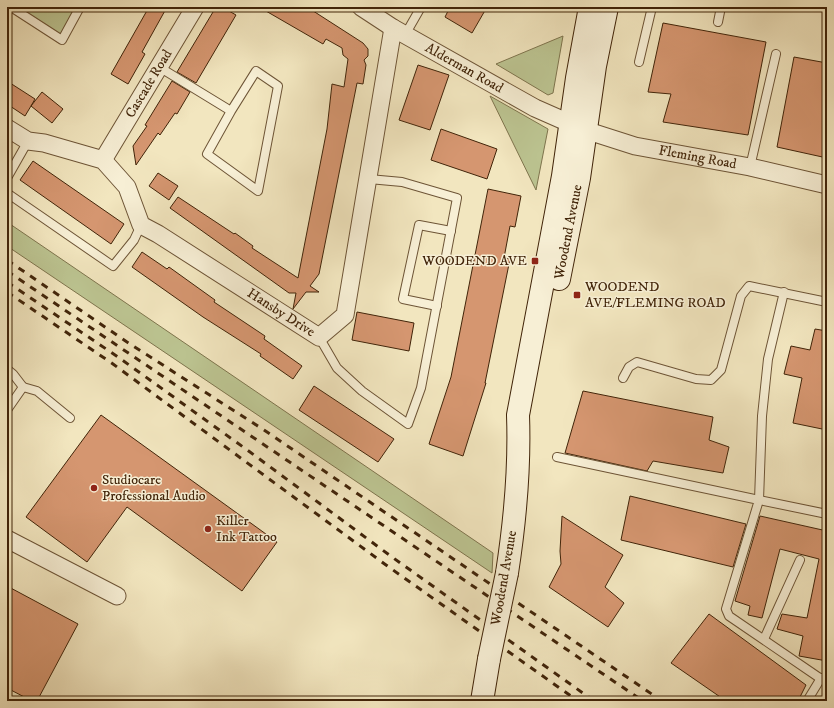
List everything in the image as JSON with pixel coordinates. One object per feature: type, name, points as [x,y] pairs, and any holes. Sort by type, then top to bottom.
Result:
[{"type":"street","name":"Cascade Road","points":[[103,160],[195,7]]},
{"type":"street","name":"Alderman Road","points":[[361,7],[399,32],[544,113],[577,127]]},
{"type":"street","name":"Woodend Avenue","points":[[482,701],[507,573],[513,531],[520,454],[533,416],[579,178],[577,127],[590,7]]},
{"type":"street","name":"Woodend Avenue","points":[[577,127],[595,66],[607,7]]},
{"type":"street","name":"Hansby Drive","points":[[140,225],[158,234],[319,337],[345,315],[369,179],[399,32]]},
{"type":"street","name":"Fleming Road","points":[[577,127],[635,146],[750,167],[827,185]]},
{"type":"street","points":[[7,128],[28,141],[44,142],[103,160],[127,187],[140,225]]},
{"type":"street","points":[[7,539],[118,596]]},
{"type":"lane","points":[[11,7],[62,40],[80,7]]},
{"type":"lane","points":[[399,32],[421,7]]},
{"type":"lane","points":[[639,62],[652,7]]},
{"type":"lane","points":[[718,22],[721,7]]},
{"type":"lane","points":[[750,167],[776,54]]},
{"type":"lane","points":[[159,67],[231,111]]},
{"type":"lane","points":[[256,71],[278,86],[258,191],[207,154],[231,111],[256,71]]},
{"type":"lane","points":[[7,178],[28,141]]},
{"type":"lane","points":[[319,337],[337,368],[362,391],[408,424],[421,388],[457,198],[402,182],[369,179]]},
{"type":"lane","points":[[7,193],[114,266],[134,240],[140,225]]},
{"type":"lane","points":[[437,306],[403,298],[419,225],[451,231]]},
{"type":"lane","points":[[623,378],[629,367],[637,362],[696,379],[711,380],[721,370],[741,296],[749,286],[827,302]]},
{"type":"lane","points":[[784,292],[768,359],[762,416],[759,500],[726,609],[729,616],[824,681],[807,701]]},
{"type":"lane","points":[[7,369],[13,374],[23,388],[37,391],[70,418]]},
{"type":"lane","points":[[7,410],[23,388]]},
{"type":"lane","points":[[557,456],[827,514]]},
{"type":"lane","points":[[764,639],[800,560]]},
{"type":"green space","points":[[11,7],[80,7],[62,40]]},
{"type":"green space","points":[[563,36],[553,93],[548,95],[496,64]]},
{"type":"green space","points":[[490,96],[548,129],[536,190]]},
{"type":"green space","points":[[7,222],[493,553],[492,573],[7,246]]},
{"type":"building","points":[[149,7],[167,7],[142,52],[145,54],[128,84],[111,74]]},
{"type":"building","points":[[216,7],[222,7],[236,15],[196,83],[177,72]]},
{"type":"building","points":[[259,7],[307,7],[363,43],[368,49],[368,56],[364,60],[366,65],[363,84],[357,83],[319,274],[310,286],[319,292],[306,292],[293,309],[296,293],[289,293],[170,208],[178,197],[234,234],[235,233],[253,246],[252,248],[298,278],[327,129],[332,84],[344,87],[348,59],[343,55],[342,48],[326,39],[323,44]]},
{"type":"building","points":[[450,7],[487,7],[472,33],[445,17]]},
{"type":"building","points":[[663,23],[766,42],[748,135],[663,122],[671,94],[648,92]]},
{"type":"building","points":[[794,57],[827,63],[827,158],[777,147]]},
{"type":"building","points":[[418,65],[449,75],[430,130],[399,120]]},
{"type":"building","points":[[7,81],[35,99],[25,116],[7,104]]},
{"type":"building","points":[[172,81],[190,92],[177,114],[175,113],[160,135],[158,133],[136,165],[133,146],[147,126],[145,125]]},
{"type":"building","points":[[42,92],[63,109],[52,123],[31,106]]},
{"type":"building","points":[[441,129],[497,149],[487,179],[431,160]]},
{"type":"building","points":[[33,161],[124,224],[111,244],[20,180]]},
{"type":"building","points":[[158,173],[178,186],[169,200],[149,186]]},
{"type":"building","points":[[488,189],[521,196],[515,227],[510,226],[504,258],[510,259],[486,383],[463,456],[429,444],[451,377]]},
{"type":"building","points":[[142,252],[167,269],[169,267],[215,300],[214,302],[265,336],[264,339],[302,366],[293,379],[260,356],[261,354],[203,317],[132,267]]},
{"type":"building","points":[[357,312],[414,323],[409,351],[352,340]]},
{"type":"building","points":[[815,329],[827,331],[827,430],[793,423],[802,378],[784,374],[791,346],[810,350]]},
{"type":"building","points":[[314,386],[394,439],[378,462],[299,410]]},
{"type":"building","points":[[583,391],[713,417],[709,440],[729,447],[723,473],[653,461],[647,471],[565,453]]},
{"type":"building","points":[[101,415],[277,542],[242,591],[127,507],[87,562],[26,517]]},
{"type":"building","points":[[630,496],[746,524],[733,567],[621,540]]},
{"type":"building","points":[[562,516],[623,555],[605,587],[624,603],[608,627],[549,587],[561,564],[560,551]]},
{"type":"building","points":[[760,516],[827,531],[827,661],[799,656],[803,636],[777,629],[782,614],[807,618],[819,559],[780,549],[762,618],[748,615],[750,606],[735,601]]},
{"type":"building","points":[[7,586],[78,624],[37,701],[32,701],[7,688]]},
{"type":"building","points":[[709,614],[806,685],[798,701],[726,701],[671,663]]},
{"type":"railway","points":[[7,260],[127,342],[264,430],[662,701]]},
{"type":"railway","points":[[7,271],[643,701]]},
{"type":"railway","points":[[7,282],[118,357],[392,557],[594,701]]},
{"type":"railway","points":[[7,292],[113,364],[386,565],[578,701]]},
{"type":"place","name":"WOODEND AVE","points":[[535,261]]},
{"type":"place","name":"WOODEND AVE/FLEMING ROAD","points":[[577,295]]},
{"type":"place","name":"Studiocare Professional Audio","points":[[94,488]]},
{"type":"place","name":"Killer Ink Tattoo","points":[[208,529]]}]
